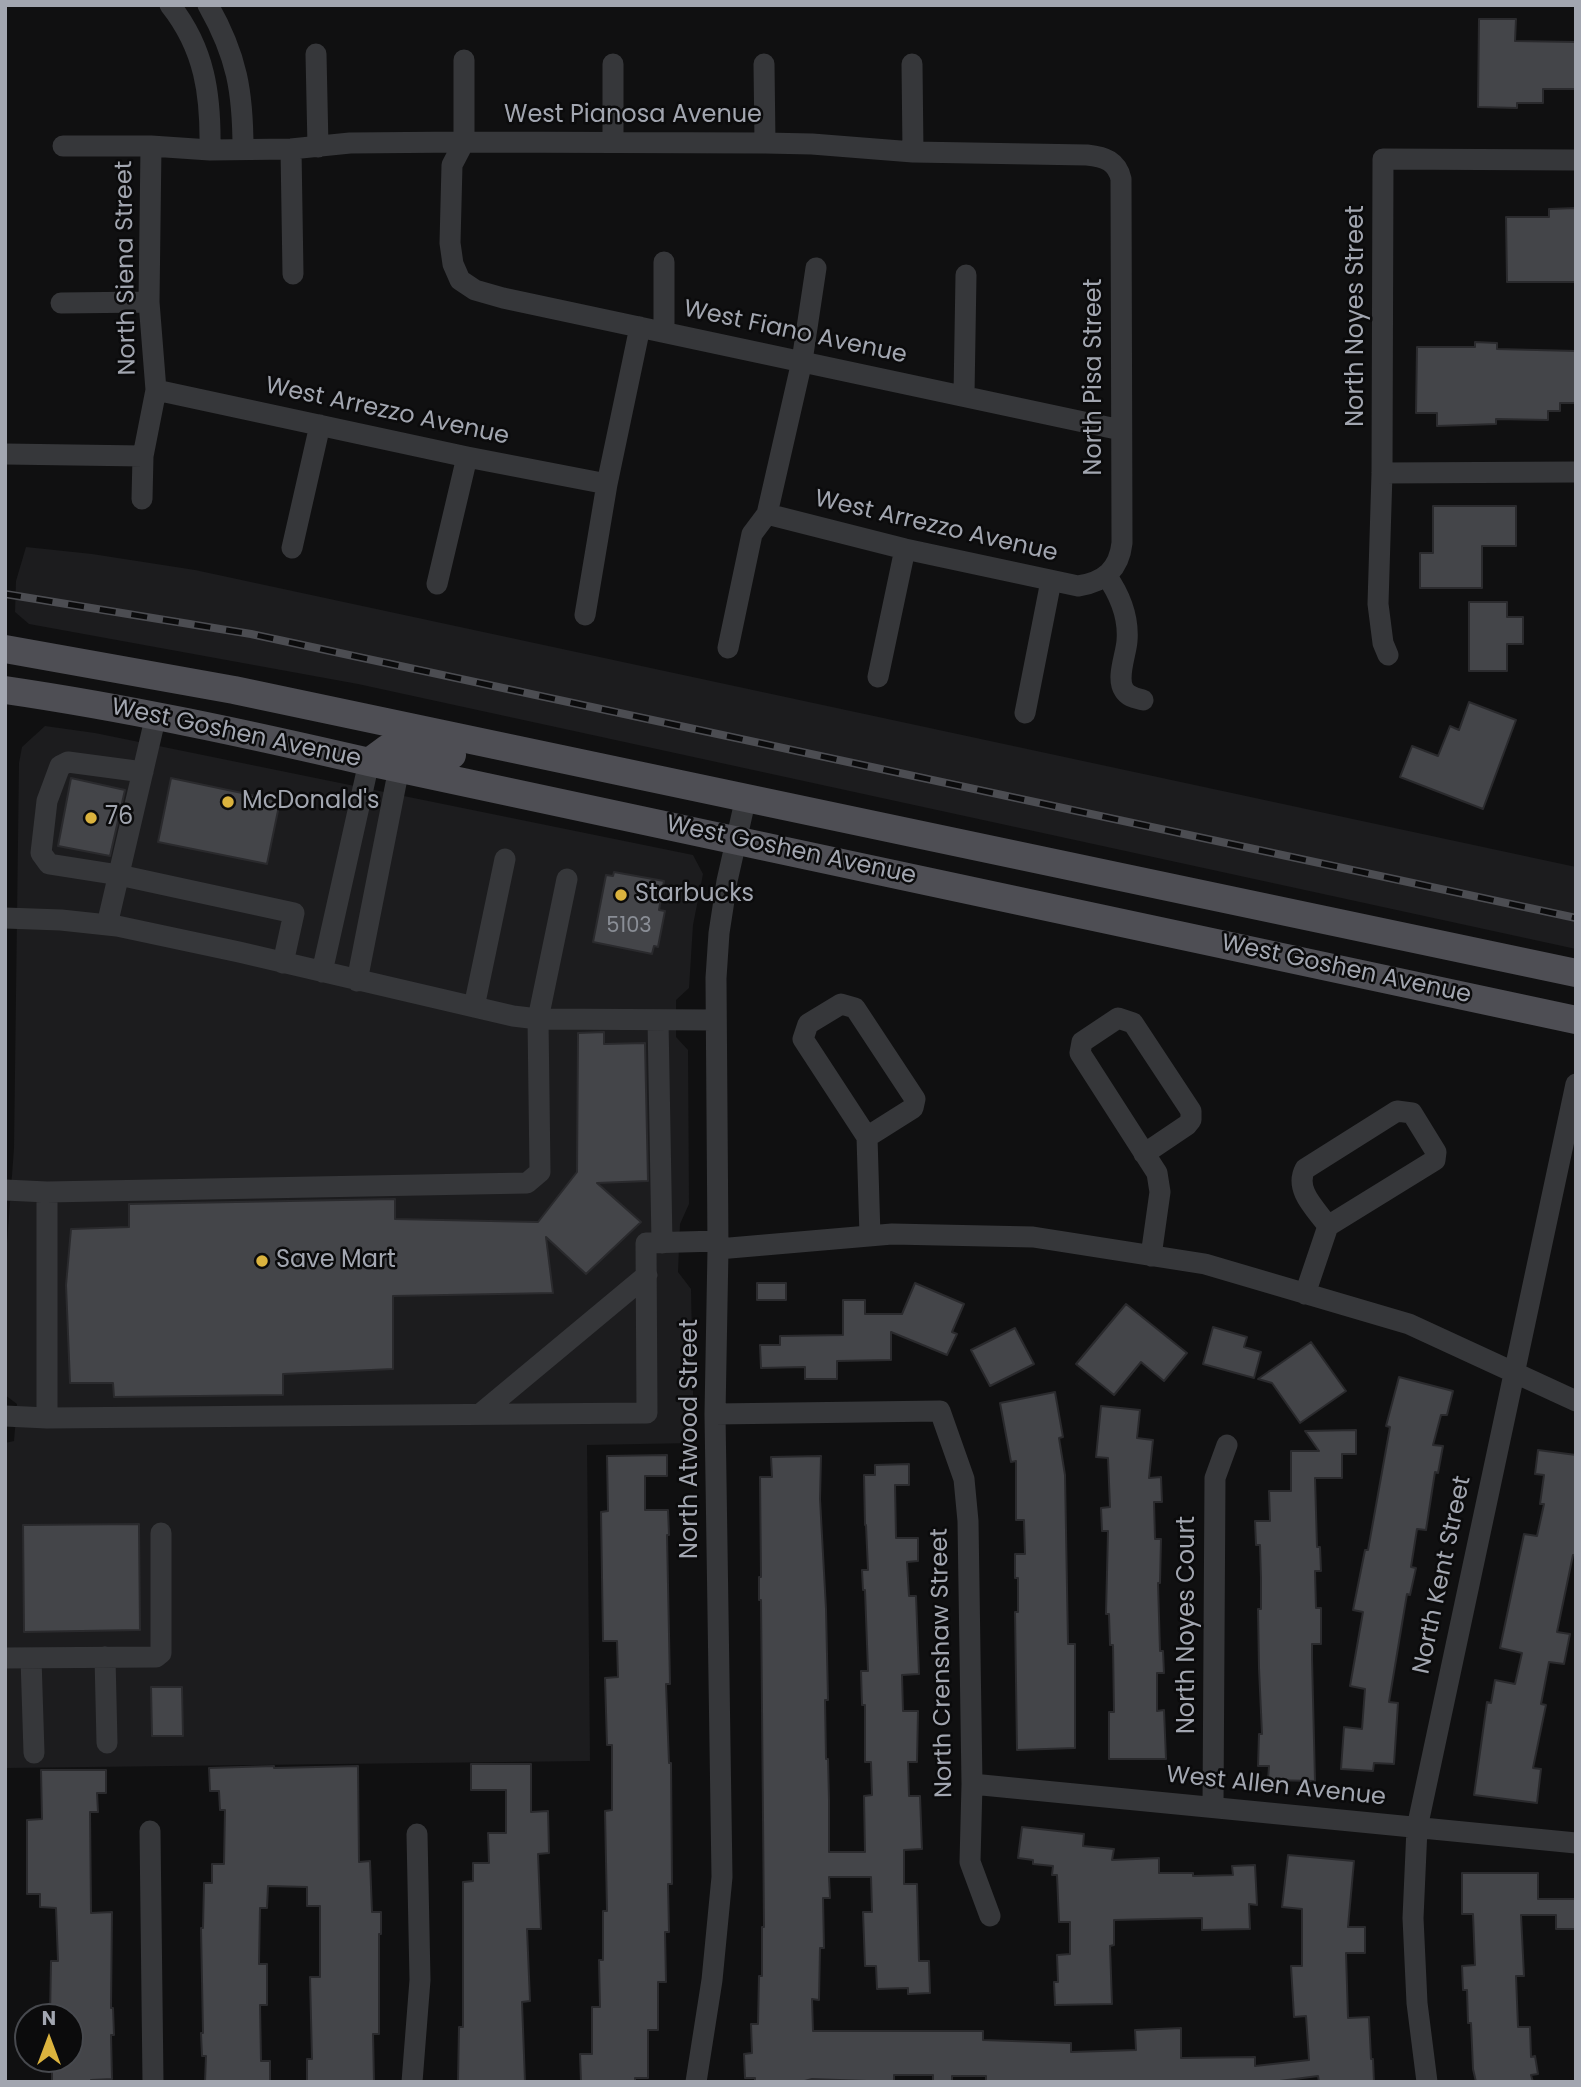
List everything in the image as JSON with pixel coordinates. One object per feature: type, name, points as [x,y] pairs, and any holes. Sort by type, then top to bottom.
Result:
[{"type":"main road","name":"West Goshen Avenue","points":[[5,649],[234,690],[1576,973]]},
{"type":"main road","name":"West Goshen Avenue","points":[[5,690],[156,715],[1576,1020]]},
{"type":"main road","points":[[369,762],[388,748],[421,748],[612,787],[641,776]]},
{"type":"street","points":[[170,5],[182,20],[203,68],[211,115],[210,150]]},
{"type":"street","points":[[208,5],[230,50],[239,82],[243,149]]},
{"type":"street","points":[[316,54],[318,147]]},
{"type":"street","points":[[464,60],[464,142]]},
{"type":"street","points":[[613,64],[613,142]]},
{"type":"street","points":[[764,64],[765,143]]},
{"type":"street","points":[[912,64],[913,152]]},
{"type":"street","name":"West Pianosa Avenue","points":[[63,146],[151,146],[210,150],[464,142],[765,143],[913,152],[1087,155],[1101,156],[1113,163]]},
{"type":"street","name":"West Fiano Avenue","points":[[464,142],[452,165],[450,243],[453,264],[460,280],[475,290],[1121,430]]},
{"type":"street","name":"North Siena Street","points":[[142,499],[143,456],[156,390],[149,302],[151,146]]},
{"type":"street","points":[[291,149],[293,274]]},
{"type":"street","name":"North Noyes Street","points":[[1382,473],[1383,159],[1576,160]]},
{"type":"street","name":"North Pisa Street","points":[[1100,579],[1116,566],[1122,543],[1121,179],[1119,170],[1113,163]]},
{"type":"street","points":[[664,262],[664,332]]},
{"type":"street","points":[[728,648],[752,534],[767,514],[802,361],[816,268]]},
{"type":"street","points":[[964,395],[966,275]]},
{"type":"street","points":[[61,303],[149,302]]},
{"type":"street","points":[[585,615],[607,484],[640,327]]},
{"type":"street","name":"West Arrezzo Avenue","points":[[156,390],[467,457],[607,484]]},
{"type":"street","points":[[292,548],[320,425]]},
{"type":"street","points":[[15,454],[143,456]]},
{"type":"street","points":[[437,584],[467,457]]},
{"type":"street","points":[[1388,655],[1383,643],[1378,604],[1382,473],[1576,472]]},
{"type":"street","name":"West Arrezzo Avenue","points":[[767,514],[905,549],[1051,581],[1078,586],[1100,579]]},
{"type":"street","points":[[878,677],[905,549]]},
{"type":"street","points":[[1100,579],[1115,588],[1125,616],[1127,642],[1122,686],[1131,696],[1143,700]]},
{"type":"street","points":[[1024,713],[1051,581]]},
{"type":"street","points":[[107,925],[156,715]]},
{"type":"street","points":[[143,772],[68,762],[60,765],[47,801],[41,853],[49,864],[119,875],[294,913],[283,962]]},
{"type":"street","points":[[322,972],[369,762]]},
{"type":"street","points":[[357,981],[399,768]]},
{"type":"street","name":"North Atwood Street","points":[[696,2082],[712,1980],[722,1877],[715,1414],[718,1245],[715,1020],[719,933],[727,881],[746,797]]},
{"type":"street","points":[[474,1007],[505,859]]},
{"type":"street","points":[[5,1190],[47,1192],[527,1183],[540,1172],[538,1019],[567,879]]},
{"type":"street","points":[[5,918],[107,925],[193,941],[513,1016],[538,1019],[715,1020]]},
{"type":"street","points":[[867,1136],[913,1108],[915,1099],[855,1007],[841,1004],[808,1024],[803,1039],[867,1136],[870,1236]]},
{"type":"street","points":[[1144,1154],[1187,1125],[1191,1121],[1191,1111],[1133,1023],[1118,1018],[1082,1042],[1080,1053],[1144,1154],[1157,1173],[1160,1192],[1151,1256]]},
{"type":"street","points":[[658,1020],[662,1243]]},
{"type":"street","name":"North Kent Street","points":[[1427,2082],[1417,2003],[1413,1918],[1417,1828],[1576,1084]]},
{"type":"street","points":[[1306,1294],[1328,1226],[1435,1160],[1436,1152],[1412,1113],[1397,1111],[1305,1169],[1300,1178],[1301,1188],[1328,1226]]},
{"type":"street","points":[[47,1192],[47,1418]]},
{"type":"street","points":[[5,1416],[47,1418],[647,1413],[646,1243],[718,1245],[892,1234],[1033,1237],[1205,1265],[1409,1324],[1576,1401]]},
{"type":"street","points":[[480,1414],[646,1275]]},
{"type":"street","name":"North Crenshaw Street","points":[[715,1414],[940,1410],[964,1479],[967,1510],[972,1784],[970,1862],[990,1916]]},
{"type":"street","name":"North Noyes Court","points":[[1213,1806],[1215,1478],[1227,1446]]},
{"type":"street","points":[[5,1658],[156,1657],[161,1653],[161,1533]]},
{"type":"street","points":[[105,1657],[107,1742]]},
{"type":"street","points":[[31,1658],[34,1753]]},
{"type":"street","name":"West Allen Avenue","points":[[972,1784],[1576,1843]]},
{"type":"street","points":[[150,1831],[153,2082]]},
{"type":"street","points":[[412,2082],[420,1980],[417,1833]]},
{"type":"shaded area","points":[[26,547],[195,570],[1576,867],[1576,949],[358,684],[29,624],[15,612],[16,581]]},
{"type":"shaded area","points":[[45,726],[95,733],[693,855],[703,874],[693,925],[689,988],[676,1000],[676,1037],[688,1050],[689,1204],[680,1224],[678,1272],[691,1289],[694,1443],[587,1445],[590,1761],[5,1768],[5,1443],[14,1441],[17,1404],[5,1395],[5,1270],[14,1148],[19,763],[22,747]]},
{"type":"building","points":[[1479,19],[1516,19],[1515,41],[1576,42],[1576,89],[1543,89],[1543,103],[1517,103],[1517,108],[1478,107]]},
{"type":"building","points":[[1576,208],[1576,282],[1507,282],[1506,217],[1549,217],[1549,209]]},
{"type":"building","points":[[1475,342],[1497,343],[1497,349],[1576,351],[1576,403],[1560,403],[1560,411],[1548,411],[1548,420],[1496,419],[1496,424],[1437,426],[1437,413],[1416,413],[1417,347],[1475,347]]},
{"type":"building","points":[[1433,506],[1516,506],[1516,546],[1482,546],[1482,588],[1420,588],[1420,553],[1433,553]]},
{"type":"building","points":[[1469,602],[1507,602],[1507,617],[1523,617],[1523,644],[1507,644],[1507,671],[1469,671]]},
{"type":"building","points":[[1469,702],[1516,720],[1483,809],[1400,777],[1412,746],[1438,756],[1450,726],[1459,730]]},
{"type":"building","points":[[71,778],[125,790],[110,856],[58,846]]},
{"type":"building","points":[[171,778],[280,801],[267,864],[158,842]]},
{"type":"building","points":[[614,872],[664,881],[659,910],[665,911],[658,947],[654,946],[652,954],[593,942],[606,875],[613,876]]},
{"type":"building","points":[[604,1032],[604,1044],[645,1043],[648,1181],[597,1183],[641,1222],[586,1274],[546,1237],[553,1293],[393,1296],[393,1369],[283,1374],[283,1395],[114,1397],[113,1383],[70,1383],[66,1285],[71,1229],[129,1227],[129,1204],[395,1199],[395,1219],[538,1222],[577,1172],[578,1033]]},
{"type":"building","points":[[757,1283],[786,1283],[786,1300],[757,1300]]},
{"type":"building","points":[[915,1283],[964,1304],[952,1332],[957,1334],[947,1355],[891,1332],[891,1360],[837,1361],[837,1379],[805,1379],[805,1367],[761,1368],[760,1345],[780,1345],[780,1336],[843,1335],[843,1300],[865,1300],[865,1314],[902,1314]]},
{"type":"building","points":[[1126,1304],[1187,1353],[1164,1381],[1141,1362],[1114,1395],[1076,1364]]},
{"type":"building","points":[[1213,1327],[1247,1337],[1244,1347],[1261,1352],[1254,1378],[1203,1364]]},
{"type":"building","points":[[1015,1328],[1034,1364],[990,1386],[971,1350]]},
{"type":"building","points":[[1311,1342],[1346,1391],[1300,1423],[1272,1383],[1258,1379]]},
{"type":"building","points":[[1399,1377],[1453,1391],[1447,1415],[1441,1415],[1433,1445],[1443,1446],[1438,1473],[1435,1472],[1426,1530],[1417,1529],[1411,1567],[1416,1568],[1410,1595],[1407,1594],[1389,1702],[1398,1703],[1394,1764],[1374,1763],[1373,1771],[1341,1769],[1344,1727],[1362,1729],[1365,1689],[1350,1686],[1363,1612],[1353,1610],[1365,1550],[1368,1550],[1390,1427],[1386,1426]]},
{"type":"building","points":[[1055,1392],[1063,1437],[1059,1438],[1065,1475],[1068,1644],[1075,1644],[1075,1748],[1017,1750],[1015,1612],[1018,1612],[1018,1578],[1015,1578],[1015,1554],[1025,1554],[1024,1520],[1016,1520],[1016,1461],[1011,1462],[1000,1403]]},
{"type":"building","points":[[1101,1406],[1140,1410],[1137,1438],[1153,1440],[1149,1478],[1161,1477],[1162,1502],[1154,1502],[1155,1539],[1161,1539],[1158,1583],[1160,1651],[1163,1651],[1164,1673],[1157,1673],[1157,1711],[1164,1710],[1166,1759],[1109,1759],[1109,1712],[1114,1712],[1113,1645],[1110,1645],[1109,1614],[1106,1614],[1108,1531],[1102,1531],[1101,1508],[1110,1507],[1108,1458],[1096,1457]]},
{"type":"building","points":[[1356,1430],[1356,1454],[1342,1454],[1342,1478],[1315,1478],[1317,1547],[1320,1547],[1321,1571],[1315,1571],[1316,1608],[1321,1608],[1321,1644],[1312,1644],[1315,1781],[1268,1780],[1269,1766],[1258,1766],[1259,1734],[1262,1734],[1258,1609],[1261,1609],[1261,1579],[1260,1545],[1256,1545],[1255,1521],[1270,1521],[1269,1491],[1291,1491],[1291,1451],[1319,1451],[1305,1431]]},
{"type":"building","points":[[1538,1450],[1576,1455],[1576,1555],[1573,1555],[1557,1632],[1570,1634],[1564,1664],[1549,1662],[1541,1704],[1546,1705],[1533,1768],[1541,1769],[1537,1803],[1474,1795],[1487,1702],[1491,1703],[1495,1680],[1515,1684],[1522,1653],[1500,1648],[1524,1534],[1537,1536],[1544,1504],[1540,1504],[1544,1475],[1535,1474]]},
{"type":"building","points":[[667,1455],[667,1476],[645,1476],[645,1510],[668,1510],[670,1684],[666,1684],[671,1763],[672,1884],[668,1884],[669,1932],[665,1932],[666,1982],[658,1982],[658,2030],[648,2030],[648,2078],[635,2078],[635,2082],[581,2082],[580,2054],[592,2054],[592,2007],[600,2007],[599,1960],[603,1960],[603,1911],[607,1911],[605,1811],[612,1810],[612,1745],[607,1745],[605,1678],[618,1677],[617,1641],[603,1641],[601,1512],[608,1511],[607,1456]]},
{"type":"building","points":[[821,1456],[829,1852],[865,1852],[864,1796],[872,1795],[871,1762],[865,1762],[865,1705],[862,1705],[861,1671],[868,1671],[862,1570],[868,1570],[864,1475],[875,1475],[875,1465],[909,1464],[909,1485],[895,1485],[896,1538],[918,1538],[918,1561],[907,1562],[909,1596],[916,1596],[919,1674],[902,1675],[903,1711],[918,1711],[917,1762],[908,1762],[909,1796],[920,1796],[922,1849],[904,1850],[904,1884],[917,1884],[919,1961],[929,1961],[930,1993],[908,1994],[908,1988],[877,1989],[876,1966],[865,1966],[863,1912],[872,1912],[871,1877],[829,1877],[830,1898],[823,1898],[824,1948],[820,1948],[819,2000],[812,1999],[813,2031],[983,2031],[983,2040],[1071,2043],[1071,2052],[1136,2050],[1135,2030],[1181,2028],[1181,2058],[1255,2057],[1255,2066],[1309,2060],[1306,2016],[1294,2017],[1291,1966],[1302,1966],[1302,1909],[1282,1907],[1288,1855],[1354,1861],[1348,1927],[1365,1927],[1365,1953],[1346,1953],[1348,2018],[1369,2017],[1374,2082],[1319,2082],[1318,2076],[1272,2082],[986,2082],[986,2076],[952,2076],[952,2081],[933,2081],[933,2075],[894,2075],[894,2082],[812,2079],[801,2082],[755,2082],[755,2078],[745,2078],[744,2054],[752,2053],[751,2024],[758,2024],[764,1927],[760,1477],[772,1477],[771,1457]]},
{"type":"building","points":[[139,1524],[140,1630],[24,1632],[23,1525]]},
{"type":"building","points":[[151,1687],[182,1687],[183,1736],[152,1736]]},
{"type":"building","points":[[471,1764],[531,1764],[531,1812],[548,1811],[549,1853],[538,1854],[541,1929],[527,1929],[530,2001],[522,2002],[525,2082],[458,2082],[459,2027],[463,2027],[463,1882],[473,1881],[473,1863],[489,1863],[488,1833],[506,1833],[506,1790],[471,1790]]},
{"type":"building","points":[[358,1766],[359,1862],[370,1861],[372,1912],[381,1912],[379,2034],[373,2034],[374,2082],[307,2082],[307,2059],[312,2059],[310,1977],[320,1977],[320,1906],[307,1906],[307,1887],[268,1886],[267,1908],[260,1908],[259,1964],[267,1964],[267,2005],[260,2005],[261,2061],[270,2061],[270,2082],[205,2082],[206,2056],[202,2056],[201,2033],[204,1883],[212,1883],[212,1864],[224,1864],[225,1810],[220,1810],[219,1791],[210,1791],[209,1768]]},
{"type":"building","points":[[41,1770],[106,1770],[106,1793],[97,1793],[98,1812],[90,1812],[91,1913],[112,1912],[112,2079],[52,2082],[52,2073],[84,2073],[84,2003],[50,2003],[51,1961],[58,1961],[56,1908],[40,1907],[40,1894],[27,1894],[27,1820],[42,1819]]},
{"type":"building","points":[[1022,1827],[1084,1834],[1083,1846],[1114,1849],[1112,1860],[1159,1858],[1159,1873],[1233,1875],[1232,1866],[1255,1865],[1257,1905],[1249,1904],[1250,1929],[1202,1930],[1202,1918],[1114,1920],[1114,1945],[1110,1946],[1112,2004],[1055,2005],[1057,1955],[1070,1954],[1070,1922],[1059,1922],[1057,1875],[1052,1875],[1053,1866],[1033,1864],[1033,1860],[1018,1858]]},
{"type":"building","points":[[1462,1873],[1538,1873],[1538,1899],[1576,1899],[1576,1929],[1556,1929],[1556,1915],[1521,1915],[1524,1976],[1516,1976],[1518,2027],[1530,2027],[1531,2057],[1535,2056],[1538,2074],[1531,2075],[1533,2082],[1476,2082],[1471,2023],[1468,2023],[1467,1990],[1463,1990],[1462,1966],[1475,1965],[1473,1914],[1462,1914]]},
{"type":"railway","points":[[5,594],[251,634],[1576,918]]},
{"type":"place","name":"McDonald's","points":[[228,802]]},
{"type":"place","name":"76","points":[[91,818]]},
{"type":"place","name":"Starbucks","points":[[621,895]]},
{"type":"place","name":"Save Mart","points":[[262,1261]]}]
